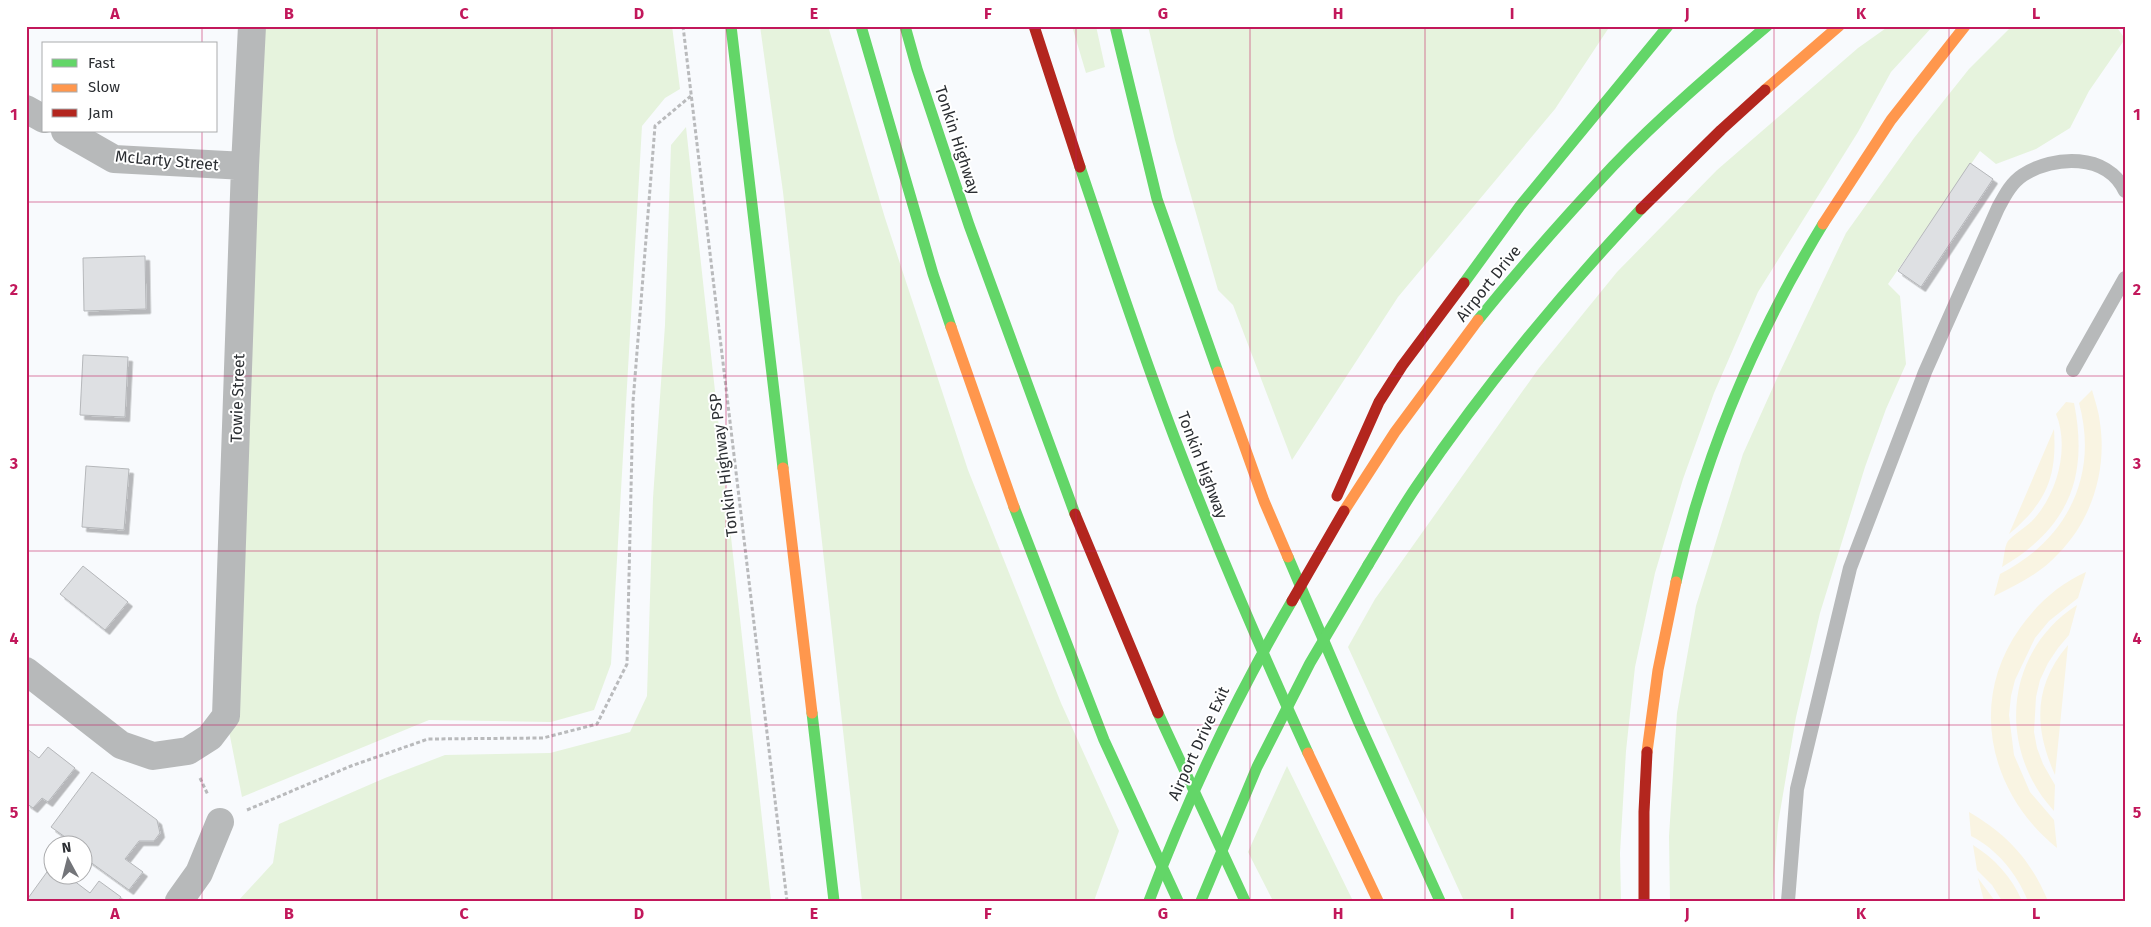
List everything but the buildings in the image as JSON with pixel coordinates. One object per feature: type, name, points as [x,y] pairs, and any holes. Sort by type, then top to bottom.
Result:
[{"type":"highway","points":[[731,26],[834,901]]},
{"type":"highway","points":[[861,26],[933,274],[1010,497],[1104,740],[1178,901]]},
{"type":"highway","name":"Tonkin Highway","points":[[905,26],[917,69],[969,225],[1064,486],[1153,702],[1245,901]]},
{"type":"highway","name":"Tonkin Highway","points":[[1034,26],[1150,371],[1214,538],[1302,744],[1378,901]]},
{"type":"highway","points":[[1115,26],[1158,199],[1264,502],[1356,715],[1440,901]]},
{"type":"highway","points":[[1288,605],[1379,402],[1402,366],[1520,206],[1668,26]]},
{"type":"highway","name":"Airport Drive","points":[[1288,605],[1344,511],[1395,432],[1468,332],[1547,238],[1618,162],[1683,97],[1767,26]]},
{"type":"highway","points":[[1201,901],[1257,767],[1310,663],[1416,488],[1468,414],[1555,305],[1663,187],[1724,126],[1839,26]]},
{"type":"highway","points":[[1644,901],[1643,844],[1650,725],[1672,594],[1699,492],[1740,380],[1777,304],[1828,216],[1890,121],[1965,26]]},
{"type":"highway","name":"Airport Drive Exit","points":[[1149,901],[1169,844],[1210,752],[1288,605]]},
{"type":"street","name":"Towie Street","points":[[188,751],[210,737],[226,716],[245,166],[252,26]]},
{"type":"street","points":[[26,109],[42,118]]},
{"type":"street","name":"McLarty Street","points":[[67,132],[114,160],[245,166]]},
{"type":"street","points":[[26,671],[121,745],[152,756],[188,751]]},
{"type":"street","points":[[179,901],[199,873],[220,822]]},
{"type":"lane","points":[[1788,901],[1797,789],[1850,568],[1925,372],[1998,208],[2008,190],[2022,176],[2038,167],[2056,162],[2076,160],[2093,164],[2109,172],[2125,191]]},
{"type":"lane","points":[[2073,370],[2125,278]]},
{"type":"path","name":"Tonkin Highway PSP","points":[[684,26],[787,901]]},
{"type":"path","points":[[188,751],[220,822],[351,766],[428,740],[543,738],[597,724],[627,664],[633,402],[655,126],[692,94]]},
{"type":"green space","points":[[252,26],[672,26],[680,89],[665,98],[642,126],[611,664],[594,710],[551,722],[429,720],[242,797],[226,716]]},
{"type":"green space","points":[[760,26],[828,26],[885,218],[968,470],[1061,703],[1119,831],[1094,901],[862,901],[783,192]]},
{"type":"green space","points":[[1072,26],[1096,26],[1105,67],[1086,73]]},
{"type":"green space","points":[[1148,26],[1610,26],[1555,109],[1398,297],[1292,460],[1233,305],[1218,290],[1175,140]]},
{"type":"green space","points":[[1889,26],[1933,26],[1891,72],[1858,132],[1758,292],[1714,393],[1683,479],[1655,573],[1635,667],[1626,751],[1620,853],[1621,901],[1464,901],[1348,647],[1375,599],[1539,368],[1617,272],[1717,170],[1858,48]]},
{"type":"green space","points":[[2012,26],[2116,26],[2125,39],[2089,91],[2070,128],[2036,149],[1996,164],[1980,151],[1888,284],[1900,296],[1906,364],[1886,409],[1865,467],[1820,613],[1796,717],[1778,824],[1772,901],[1670,901],[1669,836],[1677,713],[1696,606],[1743,454],[1846,233],[1914,138],[1969,69]]},
{"type":"green space","points":[[686,127],[771,901],[238,901],[273,863],[279,824],[385,778],[445,755],[550,753],[630,732],[647,696],[653,498],[665,325],[671,145]]},
{"type":"green space","points":[[1287,766],[1353,901],[1273,901],[1248,852]]},
{"type":"sand","points":[[2092,390],[2097,407],[2102,441],[2099,476],[2088,510],[2070,541],[2051,561],[2028,578],[1994,596],[2000,574],[2023,560],[2043,543],[2060,524],[2072,503],[2080,480],[2085,456],[2084,430],[2079,403]]},
{"type":"sand","points":[[2066,402],[2074,403],[2078,430],[2078,455],[2075,478],[2068,498],[2058,518],[2043,535],[2025,552],[2002,567],[2008,541],[2032,521],[2041,510],[2054,485],[2059,470],[2062,441],[2056,414]]},
{"type":"sand","points":[[2054,429],[2054,461],[2047,488],[2032,511],[2009,534]]},
{"type":"sand","points":[[2086,572],[2078,598],[2049,621],[2035,638],[2015,680],[2009,715],[2014,755],[2030,792],[2054,820],[2057,848],[2034,826],[2015,801],[2002,773],[1994,745],[1991,715],[1994,685],[2004,656],[2020,628],[2034,610],[2058,588]]},
{"type":"sand","points":[[2077,605],[2069,635],[2048,663],[2040,680],[2036,697],[2034,732],[2043,764],[2055,785],[2054,811],[2036,786],[2023,759],[2017,731],[2017,702],[2023,674],[2035,648],[2053,625]]},
{"type":"sand","points":[[2068,645],[2055,775],[2043,741],[2040,708],[2048,676]]},
{"type":"sand","points":[[1969,812],[1995,830],[2016,849],[2034,873],[2048,901],[2028,901],[2018,881],[1998,855],[1971,836]]},
{"type":"sand","points":[[1973,845],[2002,869],[2022,901],[2002,901],[1992,885],[1977,870]]},
{"type":"sand","points":[[1978,878],[1995,901],[1984,901]]},
{"type":"traffic: fast","points":[[731,26],[783,468]]},
{"type":"traffic: fast","points":[[861,26],[933,274],[951,327]]},
{"type":"traffic: fast","points":[[905,26],[917,69],[969,225],[1075,514]]},
{"type":"traffic: fast","points":[[1115,26],[1157,199],[1218,372]]},
{"type":"traffic: fast","points":[[1464,283],[1520,206],[1668,26]]},
{"type":"traffic: fast","points":[[1478,320],[1544,242],[1631,147],[1767,26]]},
{"type":"traffic: fast","points":[[1080,167],[1138,338],[1206,519],[1308,753]]},
{"type":"traffic: fast","points":[[1368,565],[1416,487],[1495,378],[1551,309],[1641,209]]},
{"type":"traffic: fast","points":[[1676,582],[1701,488],[1735,397],[1775,309],[1823,224]]},
{"type":"traffic: fast","points":[[1014,507],[1104,740],[1178,901]]},
{"type":"traffic: fast","points":[[1288,557],[1359,723],[1440,901]]},
{"type":"traffic: fast","points":[[1201,901],[1257,767],[1310,663],[1368,565]]},
{"type":"traffic: fast","points":[[1149,901],[1180,824],[1214,748],[1271,637],[1292,601]]},
{"type":"traffic: fast","points":[[812,713],[834,901]]},
{"type":"traffic: fast","points":[[1158,713],[1245,901]]},
{"type":"traffic: slow","points":[[1765,90],[1839,26]]},
{"type":"traffic: slow","points":[[1823,224],[1891,120],[1965,26]]},
{"type":"traffic: slow","points":[[1344,511],[1395,432],[1478,320]]},
{"type":"traffic: slow","points":[[951,327],[1014,507]]},
{"type":"traffic: slow","points":[[1218,372],[1264,501],[1288,557]]},
{"type":"traffic: slow","points":[[783,468],[812,713]]},
{"type":"traffic: slow","points":[[1647,752],[1658,670],[1676,582]]},
{"type":"traffic: slow","points":[[1308,753],[1378,901]]},
{"type":"traffic: jam","points":[[1034,26],[1080,167]]},
{"type":"traffic: jam","points":[[1641,209],[1721,130],[1765,90]]},
{"type":"traffic: jam","points":[[1337,496],[1379,402],[1402,366],[1464,283]]},
{"type":"traffic: jam","points":[[1292,601],[1344,511]]},
{"type":"traffic: jam","points":[[1075,514],[1158,713]]},
{"type":"traffic: jam","points":[[1644,901],[1644,812],[1647,752]]}]
